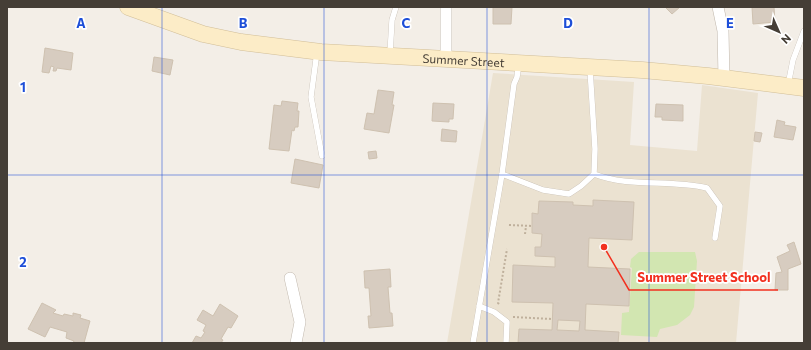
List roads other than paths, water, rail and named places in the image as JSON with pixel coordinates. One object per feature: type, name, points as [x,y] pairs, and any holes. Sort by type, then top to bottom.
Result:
[{"type":"main road","name":"Summer Street","points":[[128,7],[203,34],[241,42],[317,52],[650,70],[804,88]]},
{"type":"street","points":[[446,7],[446,60]]},
{"type":"street","points":[[718,7],[723,31],[724,78]]},
{"type":"street","points":[[290,278],[300,322],[296,343]]},
{"type":"lane","points":[[390,57],[392,20],[396,7]]},
{"type":"lane","points":[[788,86],[793,60],[804,32]]},
{"type":"lane","points":[[317,52],[311,97],[322,156]]},
{"type":"lane","points":[[473,343],[502,174],[514,84],[517,77],[519,63]]},
{"type":"lane","points":[[502,174],[543,190],[569,194],[582,186],[594,174],[595,148],[590,66]]},
{"type":"lane","points":[[594,174],[604,178],[625,182],[692,185],[707,188],[720,206],[715,238]]},
{"type":"lane","points":[[479,306],[494,312],[507,322],[506,343]]},
{"type":"place","name":"Summer Street School","points":[[604,247]]}]
